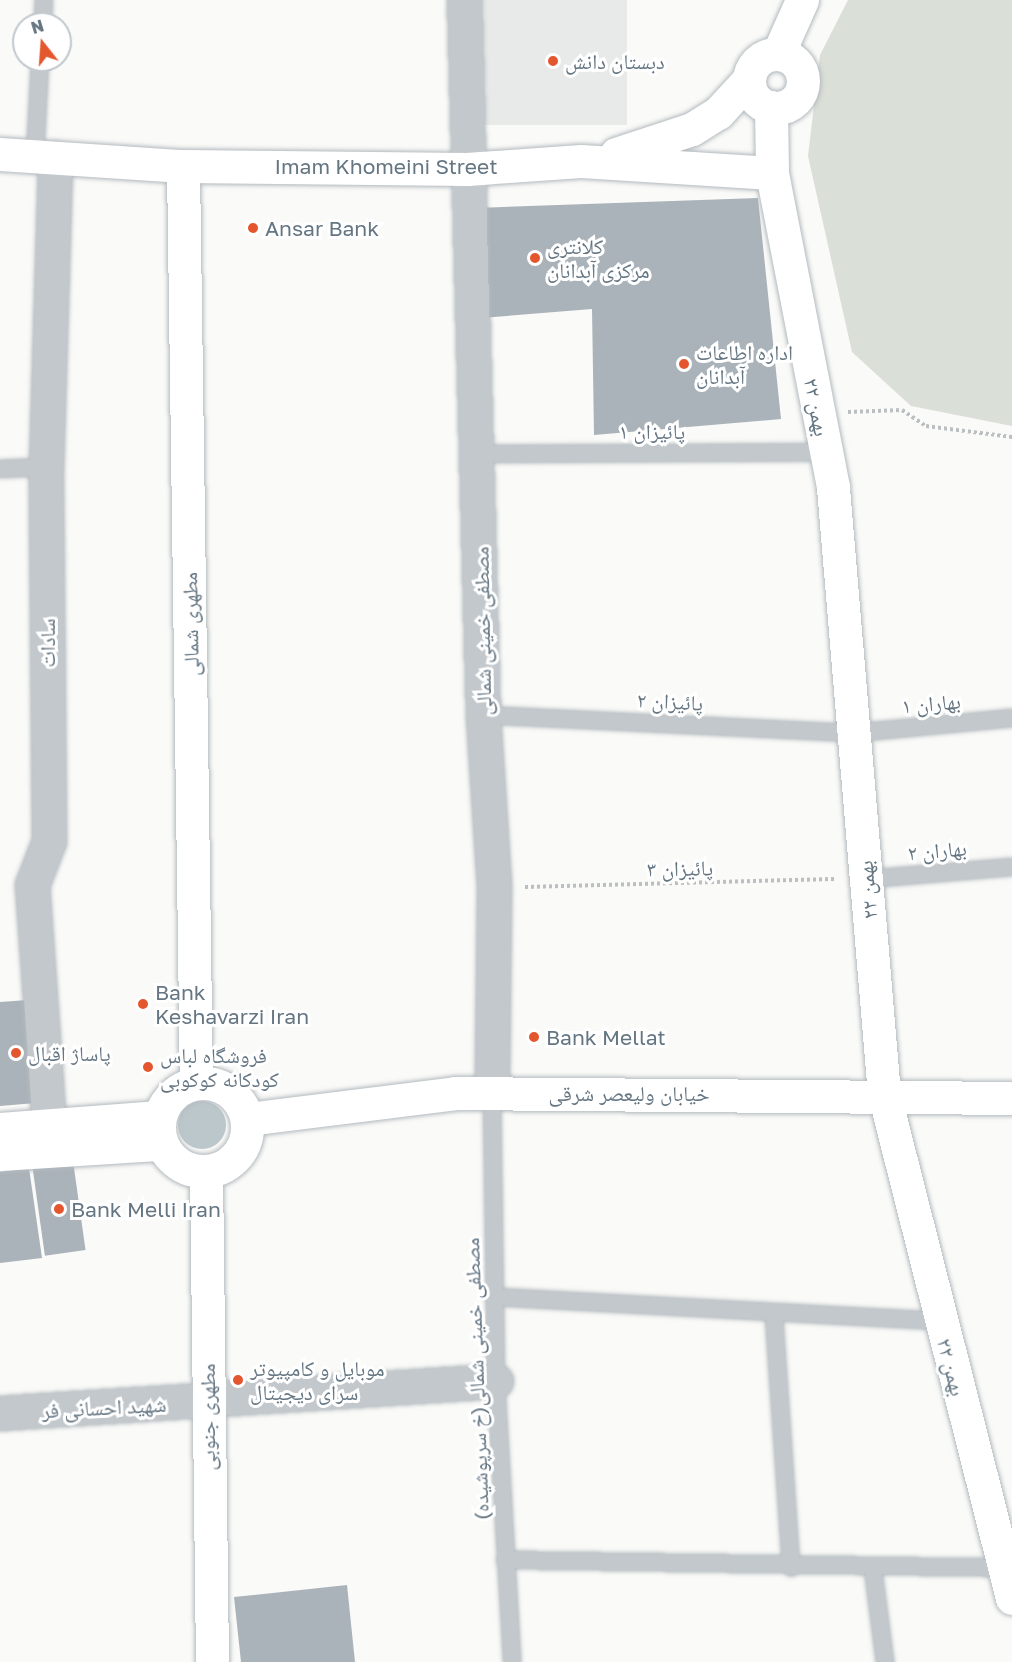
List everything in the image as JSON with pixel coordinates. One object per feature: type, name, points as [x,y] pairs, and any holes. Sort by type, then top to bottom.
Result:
[{"type":"main road","points":[[778,54],[802,0]]},
{"type":"main road","points":[[581,161],[630,152],[692,129],[718,113],[749,79],[762,58],[778,54],[799,68],[802,84],[788,105],[771,107],[752,94],[749,79]]},
{"type":"main road","name":"۲۲ بهمن","points":[[771,107],[772,173],[825,452],[854,733],[884,1094],[940,1321],[1009,1578]]},
{"type":"main road","name":"Imam Khomeini Street","points":[[0,154],[183,166],[467,169],[581,161],[772,173]]},
{"type":"main road","name":"مطهری شمالی","points":[[183,166],[196,1083]]},
{"type":"main road","points":[[196,1083],[223,1087],[234,1095],[247,1119],[242,1148],[220,1168],[206,1171],[179,1165],[160,1131],[172,1094],[196,1083]]},
{"type":"main road","name":"خیابان ولیعصر شرقی","points":[[247,1119],[492,1094],[884,1094],[1012,1098]]},
{"type":"main road","points":[[0,1129],[49,1126],[160,1131]]},
{"type":"main road","points":[[0,1154],[160,1131]]},
{"type":"main road","name":"مطهری جنوبی","points":[[206,1171],[212,1662]]},
{"type":"street","name":"مصطفی خمینی شمالی","points":[[464,0],[467,169],[479,454],[483,715],[494,887],[492,1094]]},
{"type":"street","name":"سادات","points":[[45,157],[49,841],[32,885],[49,1126]]},
{"type":"street","name":"شهید احسانی فر","points":[[0,1413],[496,1381]]},
{"type":"lane","points":[[41,72],[45,157]]},
{"type":"lane","name":"پائیزان ۱","points":[[479,454],[825,452]]},
{"type":"lane","points":[[0,469],[46,467]]},
{"type":"lane","name":"پائیزان ۲","points":[[483,715],[854,733]]},
{"type":"lane","name":"بهاران ۱","points":[[854,733],[1012,718]]},
{"type":"lane","name":"بهاران ۲","points":[[866,879],[1012,867]]},
{"type":"lane","name":"مصطفی خمینی شمالی(خ سرپوشیده)","points":[[492,1094],[496,1381],[512,1662]]},
{"type":"lane","points":[[494,1297],[774,1316],[940,1321]]},
{"type":"lane","points":[[774,1316],[791,1567]]},
{"type":"lane","points":[[505,1560],[873,1569],[1009,1578]]},
{"type":"lane","points":[[873,1569],[885,1662]]},
{"type":"path","points":[[818,414],[902,410],[926,426],[1012,437]]},
{"type":"path","name":"پائیزان ۳","points":[[494,887],[866,879]]},
{"type":"shaded area","name":"دبستان دانش","points":[[477,0],[627,0],[627,125],[477,125]]},
{"type":"shaded area","points":[[848,0],[1012,0],[1012,426],[911,406],[852,352],[808,156],[820,55]]},
{"type":"shaded area","points":[[197,1101],[207,1101],[219,1108],[226,1120],[226,1130],[219,1142],[207,1149],[197,1149],[182,1138],[178,1130],[178,1120],[189,1105]]},
{"type":"building","name":"اداره اطاعات آبدانان","points":[[758,198],[781,419],[594,435],[592,309],[481,318],[476,208]]},
{"type":"building","name":"پاساژ اقبال","points":[[28,1000],[36,1103],[0,1106],[0,1002]]},
{"type":"building","name":"Bank Melli Iran","points":[[73,1161],[86,1250],[45,1256],[32,1167]]},
{"type":"building","points":[[29,1168],[42,1258],[0,1263],[0,1172]]},
{"type":"building","points":[[347,1585],[355,1662],[241,1662],[234,1597]]},
{"type":"place","name":"دبستان دانش","points":[[553,61]]},
{"type":"place","name":"Ansar Bank","points":[[253,228]]},
{"type":"place","name":"کلانتری مرکزی آبدانان","points":[[535,258]]},
{"type":"place","name":"اداره اطاعات آبدانان","points":[[684,364]]},
{"type":"place","name":"Bank Keshavarzi Iran","points":[[143,1004]]},
{"type":"place","name":"Bank Mellat","points":[[534,1037]]},
{"type":"place","name":"پاساژ اقبال","points":[[16,1053]]},
{"type":"place","name":"فروشگاه لباس کودکانه کوکوبی","points":[[148,1067]]},
{"type":"place","name":"Bank Melli Iran","points":[[59,1209]]},
{"type":"place","name":"موبایل و کامپیوتر سرای دیجیتال","points":[[238,1380]]}]
